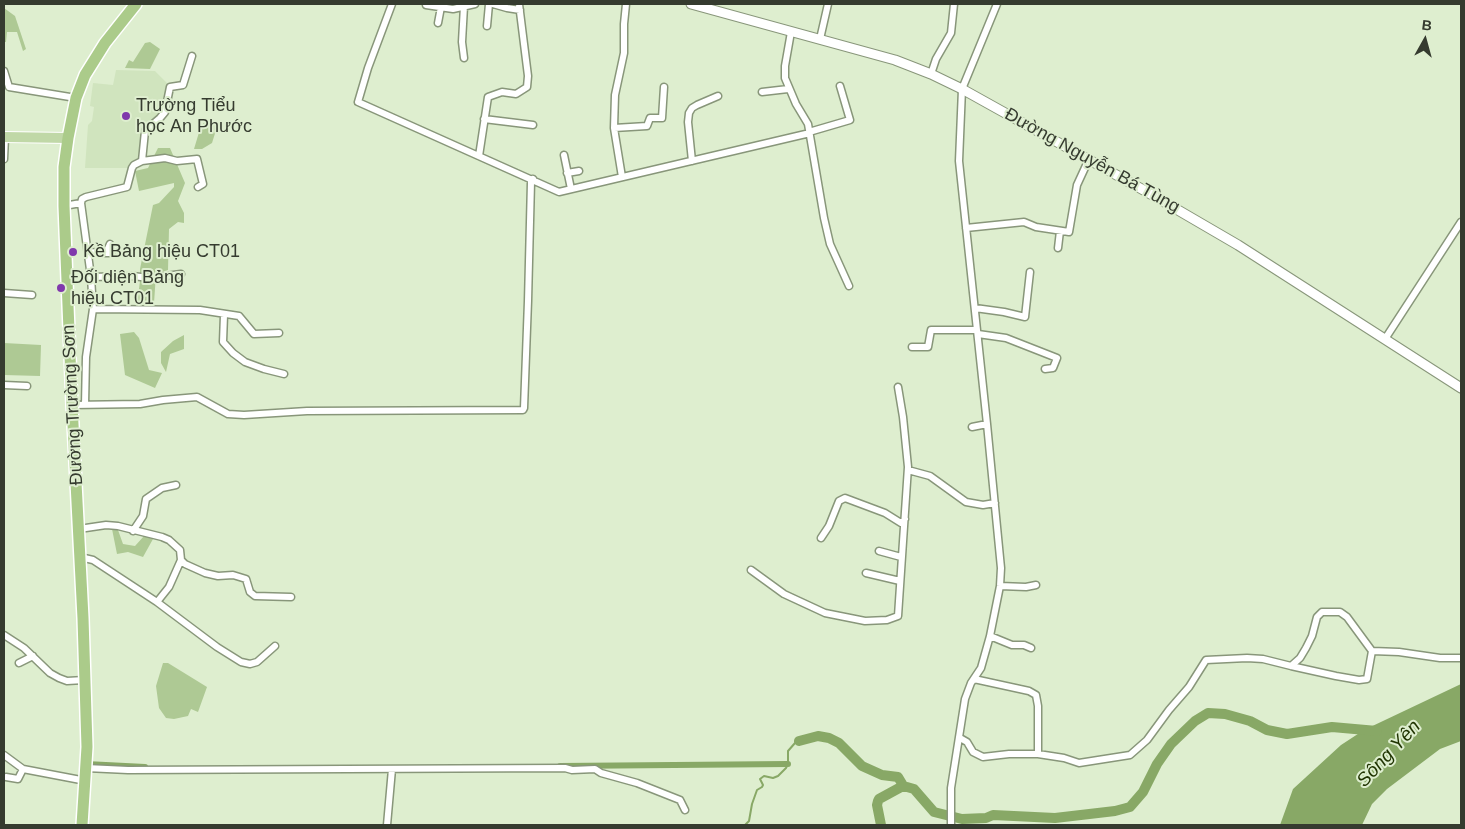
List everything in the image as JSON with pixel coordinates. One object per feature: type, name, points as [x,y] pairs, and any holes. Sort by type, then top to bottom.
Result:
[{"type":"highway","name":"Đường Trường Sơn","points":[[82,825],[86,781],[84,618],[72,406],[64,167],[76,98],[85,75],[114,29],[136,4]]},
{"type":"main road","name":"Đường Nguyễn Bá Tùng","points":[[691,4],[895,60],[962,89],[1091,160],[1238,245],[1461,388]]},
{"type":"main road","points":[[4,137],[68,138]]},
{"type":"street","points":[[392,4],[368,68],[358,102],[559,192],[692,161],[850,120],[840,86]]},
{"type":"street","points":[[426,5],[453,9],[475,4]]},
{"type":"street","points":[[487,26],[489,4]]},
{"type":"street","points":[[479,156],[488,97],[502,92],[516,94],[527,87],[528,76],[520,7],[507,8],[493,4]]},
{"type":"street","points":[[622,177],[614,128],[615,95],[624,53],[626,4]]},
{"type":"street","points":[[820,40],[828,4]]},
{"type":"street","points":[[931,74],[936,59],[951,33],[954,4]]},
{"type":"street","points":[[950,825],[951,788],[966,700],[974,679],[981,668],[990,636],[1000,586],[1001,568],[995,503],[959,161],[962,89],[997,4]]},
{"type":"street","points":[[464,6],[462,42],[464,58]]},
{"type":"street","points":[[438,23],[441,7]]},
{"type":"street","points":[[791,32],[785,66],[785,78],[788,89],[808,124],[830,244],[849,286]]},
{"type":"street","points":[[142,161],[145,131],[165,112],[170,87],[183,85],[192,56]]},
{"type":"street","points":[[4,71],[9,87],[76,98]]},
{"type":"street","points":[[614,128],[647,126],[650,118],[662,118],[664,87]]},
{"type":"street","points":[[762,92],[788,89]]},
{"type":"street","points":[[692,161],[688,122],[689,113],[697,105],[718,96]]},
{"type":"street","points":[[484,119],[533,126]]},
{"type":"street","points":[[4,137],[4,160]]},
{"type":"street","points":[[564,155],[571,189]]},
{"type":"street","points":[[85,404],[86,357],[93,309],[82,199],[127,186],[134,165],[142,161],[165,158],[177,161],[197,159],[203,184],[198,187]]},
{"type":"street","points":[[966,228],[1024,222],[1036,227],[1069,232],[1077,185],[1091,160]]},
{"type":"street","points":[[567,173],[579,171]]},
{"type":"street","points":[[72,406],[85,404],[140,404],[163,400],[197,398],[228,414],[244,416],[307,411],[523,410],[531,182],[533,179]]},
{"type":"street","points":[[64,206],[81,203]]},
{"type":"street","points":[[1385,339],[1461,222]]},
{"type":"street","points":[[1058,248],[1060,230]]},
{"type":"street","points":[[88,252],[111,253],[112,246]]},
{"type":"street","points":[[975,308],[1025,317],[1030,272]]},
{"type":"street","points":[[91,277],[163,277],[181,274]]},
{"type":"street","points":[[4,293],[32,295]]},
{"type":"street","points":[[93,309],[200,310],[239,316],[254,334],[278,333]]},
{"type":"street","points":[[224,315],[223,342],[233,353],[245,362],[284,374]]},
{"type":"street","points":[[912,347],[928,347],[931,330],[978,332],[1006,338],[1057,358],[1053,368],[1045,369]]},
{"type":"street","points":[[4,384],[26,386]]},
{"type":"street","points":[[751,570],[784,594],[825,613],[865,621],[887,620],[898,616],[908,470],[898,387]]},
{"type":"street","points":[[972,427],[987,424]]},
{"type":"street","points":[[908,470],[930,476],[966,502],[984,505],[995,503]]},
{"type":"street","points":[[133,531],[143,516],[146,499],[162,488],[176,485]]},
{"type":"street","points":[[821,538],[830,526],[839,501],[845,498],[885,513],[901,523],[905,520]]},
{"type":"street","points":[[79,529],[106,525],[118,526],[170,540],[180,550],[181,560],[169,587],[157,602]]},
{"type":"street","points":[[879,551],[901,558]]},
{"type":"street","points":[[80,557],[93,560],[157,602],[217,647],[245,664],[257,662],[275,646]]},
{"type":"street","points":[[181,560],[185,564],[205,573],[218,576],[233,575],[246,579],[250,592],[255,596],[291,597]]},
{"type":"street","points":[[866,573],[900,581]]},
{"type":"street","points":[[1000,586],[1026,587],[1036,585]]},
{"type":"street","points":[[960,738],[967,742],[973,752],[983,758],[1009,754],[1038,754],[1064,758],[1079,763],[1130,755],[1147,740],[1189,687],[1206,660],[1263,659],[1291,666],[1336,676],[1358,680],[1367,679],[1372,651],[1347,617],[1340,612],[1322,612],[1317,617],[1312,636],[1306,648],[1291,666]]},
{"type":"street","points":[[4,635],[33,656],[50,673],[58,678],[67,681],[84,680]]},
{"type":"street","points":[[990,636],[1012,645],[1024,644],[1031,648]]},
{"type":"street","points":[[1372,651],[1399,652],[1440,658],[1461,658]]},
{"type":"street","points":[[19,663],[33,656]]},
{"type":"street","points":[[974,679],[1035,694],[1038,699],[1038,754]]},
{"type":"street","points":[[4,755],[23,769],[86,781]]},
{"type":"street","points":[[86,768],[128,770],[595,769],[601,773],[637,783],[680,800],[685,810]]},
{"type":"street","points":[[6,776],[18,779],[23,769]]},
{"type":"street","points":[[387,825],[392,769]]},
{"type":"shaded area","points":[[4,8],[15,16],[26,49],[23,51],[17,32],[7,32],[6,42],[4,42]]},
{"type":"shaded area","points":[[150,42],[160,49],[150,69],[125,68],[129,60],[133,62],[145,43]]},
{"type":"shaded area","name":"Trường Tiểu học An Phước","points":[[116,70],[155,71],[168,84],[167,107],[144,131],[141,160],[131,168],[85,168],[88,125],[92,121],[94,107],[90,106],[93,83],[113,85]]},
{"type":"shaded area","points":[[206,119],[217,127],[212,143],[202,149],[194,149],[200,129]]},
{"type":"shaded area","points":[[158,148],[170,148],[185,183],[178,201],[184,213],[184,223],[178,222],[169,229],[168,270],[156,274],[154,303],[137,305],[140,269],[153,205],[159,203],[174,187],[174,183],[139,191],[135,171],[148,168]]},
{"type":"shaded area","points":[[134,332],[139,338],[149,370],[162,373],[155,388],[125,375],[120,334]]},
{"type":"shaded area","points":[[184,335],[184,349],[170,354],[166,372],[161,363],[161,352],[173,341]]},
{"type":"shaded area","points":[[4,343],[41,345],[40,376],[4,375]]},
{"type":"shaded area","points":[[112,529],[118,530],[123,544],[135,546],[144,536],[153,539],[143,557],[128,552],[117,554]]},
{"type":"shaded area","points":[[163,663],[168,663],[207,687],[198,712],[191,709],[188,716],[174,719],[166,718],[159,708],[156,686]]},
{"type":"water","name":"Sông Yên","points":[[1461,684],[1461,741],[1440,749],[1387,789],[1372,804],[1362,825],[1280,825],[1293,789],[1341,745],[1364,730]]},
{"type":"waterway","points":[[881,825],[877,805],[879,799],[901,787],[914,789],[934,812],[962,819],[986,818],[993,815],[1055,818],[1115,811],[1130,807],[1143,792],[1157,764],[1171,744],[1195,721],[1208,713],[1225,714],[1250,721],[1267,730],[1287,734],[1332,727],[1377,731]]},
{"type":"waterway","points":[[799,741],[818,736],[829,738],[839,743],[862,766],[882,775],[898,777],[904,787]]},
{"type":"waterway","points":[[745,825],[749,821],[757,790],[763,785],[760,779],[764,776],[773,778],[778,776],[788,764],[788,751],[799,741]]},
{"type":"waterway","points":[[86,764],[145,767]]},
{"type":"waterway","points":[[560,766],[788,764]]},
{"type":"place","name":"Trường Tiểu học An Phước","points":[[126,116]]},
{"type":"place","name":"Kề Bảng hiệu CT01","points":[[73,252]]},
{"type":"place","name":"Đối diện Bảng hiệu CT01","points":[[61,288]]}]
